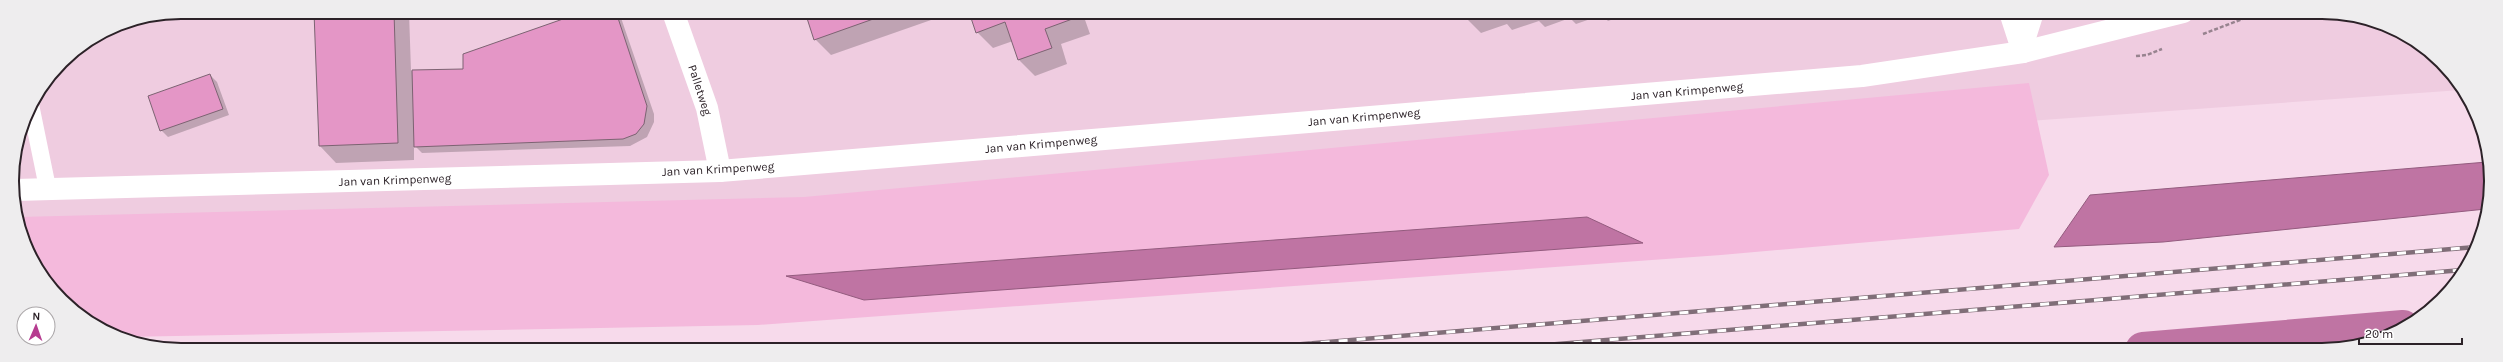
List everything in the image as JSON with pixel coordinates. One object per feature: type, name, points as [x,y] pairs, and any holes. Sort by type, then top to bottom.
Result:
[{"type":"street","name":"Palletweg","points":[[675,19],[707,108],[720,171]]},
{"type":"street","points":[[2012,19],[2023,52]]},
{"type":"street","name":"Jan van Krimpenweg","points":[[19,190],[720,171],[1862,76],[2023,52],[2155,19]]},
{"type":"lane","points":[[2023,52],[2033,19]]},
{"type":"lane","points":[[33,116],[48,190]]},
{"type":"shaded area","points":[[170,19],[2333,19],[2354,22],[2384,31],[2412,46],[2437,66],[2457,90],[1681,146],[803,222],[29,236],[20,202],[19,170],[22,149],[31,119],[46,91],[66,66],[91,46],[119,31],[149,22]]},
{"type":"shaded area","points":[[2029,83],[2049,175],[2019,229],[1721,255],[758,325],[138,337],[119,331],[91,316],[66,296],[52,280],[36,253],[31,243],[23,217],[804,197]]},
{"type":"shaded area","points":[[2483,162],[2484,170],[2484,192],[2482,209],[2163,242],[2054,247],[2090,195]]},
{"type":"shaded area","points":[[1587,217],[1643,243],[864,300],[786,276]]},
{"type":"building","points":[[314,19],[394,19],[398,143],[319,146]]},
{"type":"building","points":[[563,19],[618,19],[647,106],[644,124],[636,134],[623,139],[414,147],[412,70],[463,69],[463,54]]},
{"type":"building","points":[[807,19],[873,19],[814,40]]},
{"type":"building","points":[[971,19],[1072,19],[1045,29],[1052,48],[1018,60],[1005,22],[976,33]]},
{"type":"building","points":[[210,74],[223,109],[160,131],[148,96]]},
{"type":"waterway","points":[[2226,343],[2387,329]]},
{"type":"railway","points":[[1316,343],[2470,248]]},
{"type":"railway","points":[[1570,343],[2457,270]]}]
